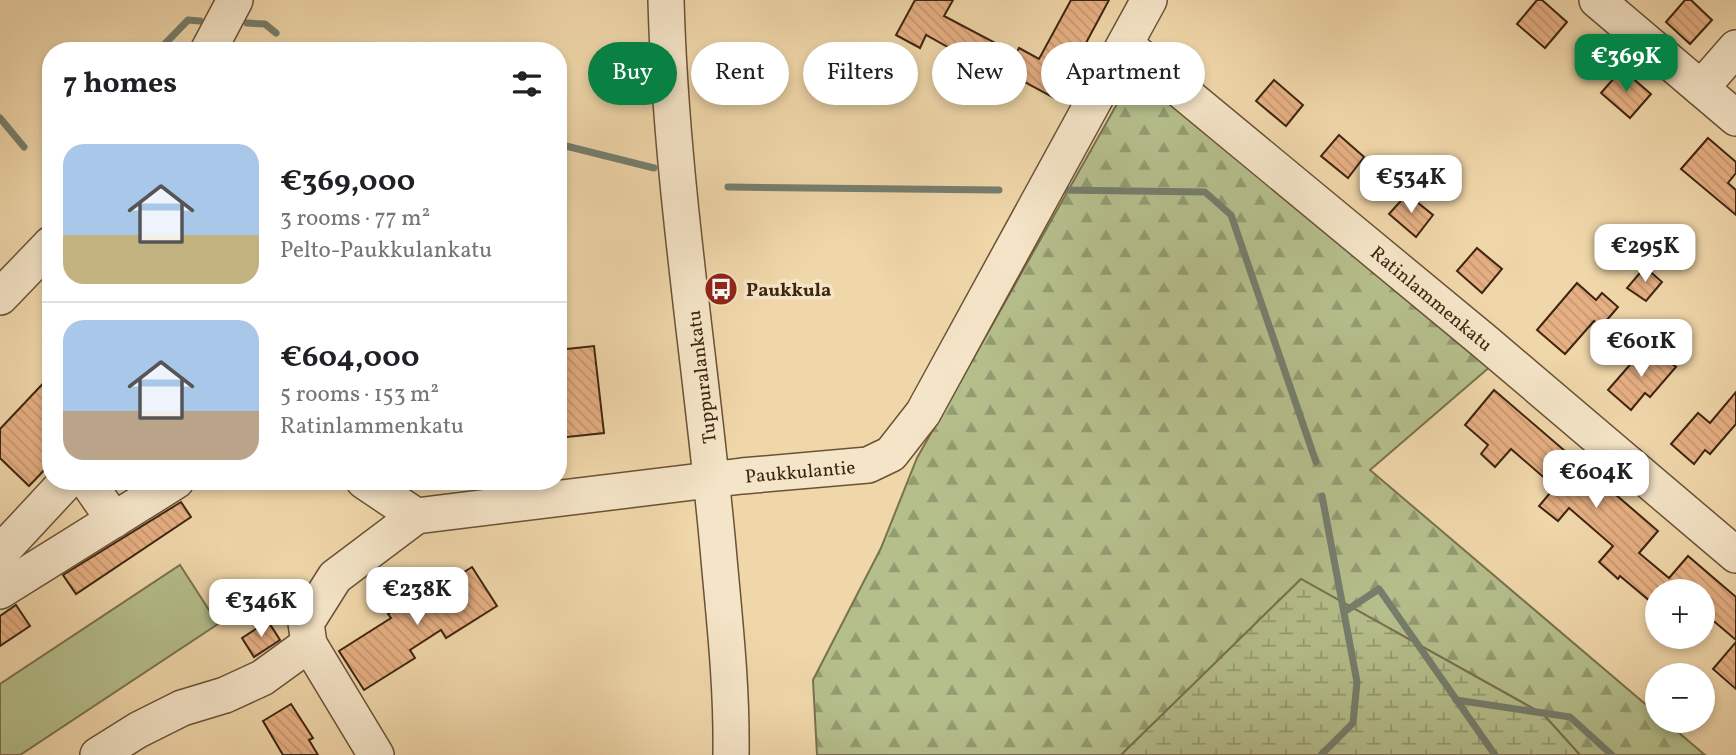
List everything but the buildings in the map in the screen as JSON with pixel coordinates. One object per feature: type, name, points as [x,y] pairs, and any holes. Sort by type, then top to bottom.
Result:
[{"type":"street","points":[[213,42],[235,0]]},
{"type":"street","name":"Tuppuralankatu","points":[[666,0],[670,106],[712,481],[732,705],[731,755]]},
{"type":"street","name":"Paukkulantie","points":[[1128,42],[1149,0]]},
{"type":"street","points":[[1597,0],[1736,118]]},
{"type":"street","points":[[1701,89],[1736,48]]},
{"type":"street","name":"Paukkulantie","points":[[416,516],[867,465],[891,454],[923,413],[1093,105]]},
{"type":"street","name":"Ratinlammenkatu","points":[[1199,105],[1484,341],[1736,555]]},
{"type":"street","points":[[0,297],[42,253]]},
{"type":"street","points":[[0,552],[59,490]]},
{"type":"street","points":[[93,490],[114,520]]},
{"type":"street","points":[[0,591],[162,490]]},
{"type":"street","points":[[376,755],[309,644],[306,622],[335,578],[416,516],[379,490]]},
{"type":"street","points":[[98,755],[138,730],[182,708],[225,695],[262,678],[309,644]]},
{"type":"green space","points":[[1116,105],[1186,105],[1492,365],[1370,470],[1645,704],[1645,733],[1679,733],[1705,755],[1580,755],[1543,714],[1301,579],[1121,755],[817,755],[813,680],[881,548],[917,458]]},
{"type":"green space","points":[[180,565],[218,624],[20,755],[0,755],[0,684]]},
{"type":"green space","points":[[1301,579],[1543,714],[1580,755],[1121,755]]},
{"type":"waterway","points":[[167,42],[188,20],[200,21]]},
{"type":"waterway","points":[[247,23],[265,24],[276,33]]},
{"type":"waterway","points":[[0,118],[24,147]]},
{"type":"waterway","points":[[567,146],[654,168]]},
{"type":"waterway","points":[[728,187],[999,190]]},
{"type":"waterway","points":[[1058,190],[1205,192],[1231,215],[1316,462]]},
{"type":"waterway","points":[[1321,755],[1353,723],[1357,682],[1322,496]]},
{"type":"waterway","points":[[1344,612],[1379,589],[1495,755]]},
{"type":"waterway","points":[[1456,700],[1570,717],[1612,755]]},
{"type":"place","name":"Paukkula","points":[[721,289]]}]
